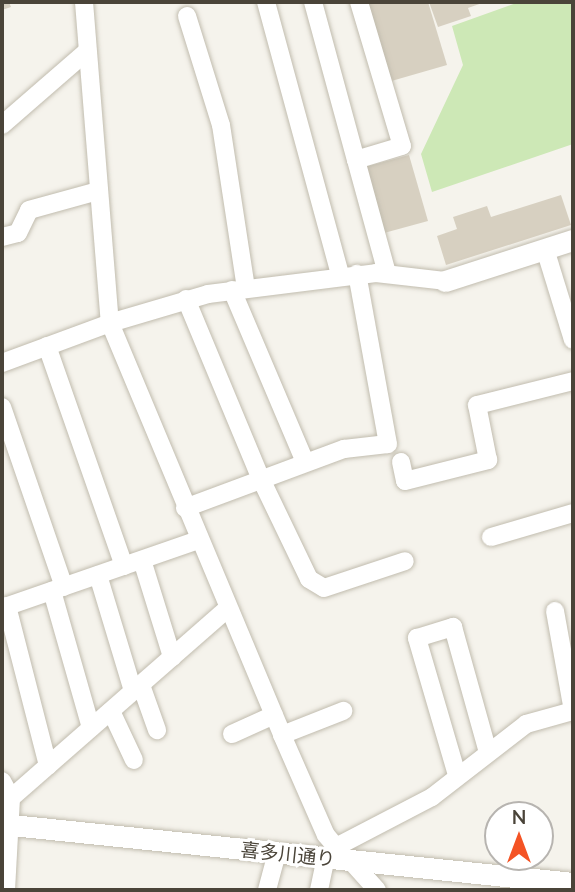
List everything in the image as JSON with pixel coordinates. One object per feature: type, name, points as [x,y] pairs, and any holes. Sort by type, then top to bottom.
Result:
[{"type":"street","points":[[83,2],[110,323],[198,540],[326,835],[337,856],[377,890]]},
{"type":"street","points":[[185,508],[260,477],[344,449],[388,444],[348,275],[266,2]]},
{"type":"street","points":[[313,2],[387,273]]},
{"type":"street","points":[[356,160],[402,146],[359,2]]},
{"type":"street","points":[[187,16],[221,125],[239,289],[305,462]]},
{"type":"street","points":[[2,125],[87,51]]},
{"type":"street","points":[[2,237],[18,233],[30,210],[98,191]]},
{"type":"street","points":[[2,363],[110,323],[186,299],[239,289],[348,275],[387,273],[445,281],[573,240]]},
{"type":"street","points":[[545,249],[573,340]]},
{"type":"street","points":[[186,299],[260,477],[316,586],[333,586],[405,561]]},
{"type":"street","points":[[47,346],[124,566]]},
{"type":"street","points":[[401,462],[405,481],[494,458],[477,405],[573,381]]},
{"type":"street","points":[[2,407],[58,589],[91,728]]},
{"type":"street","points":[[491,537],[573,513]]},
{"type":"street","points":[[48,765],[3,606],[198,540]]},
{"type":"street","points":[[142,560],[172,657]]},
{"type":"street","points":[[98,575],[137,688],[157,730]]},
{"type":"street","points":[[6,890],[5,825],[11,798],[228,608]]},
{"type":"street","points":[[319,890],[337,856],[432,797],[526,724],[573,711],[555,611]]},
{"type":"street","points":[[457,775],[417,638],[453,627],[488,752]]},
{"type":"street","points":[[111,710],[134,760]]},
{"type":"street","points":[[282,735],[343,710]]},
{"type":"street","points":[[232,734],[274,715]]},
{"type":"street","points":[[2,781],[11,798]]},
{"type":"street","name":"喜多川通り","points":[[5,825],[337,856],[573,883]]},
{"type":"street","points":[[267,890],[277,852]]},
{"type":"green space","points":[[519,2],[573,2],[573,144],[432,192],[421,154],[463,65],[452,26]]},
{"type":"building","points":[[2,2],[9,2],[11,7],[2,10]]},
{"type":"building","points":[[365,2],[428,2],[447,65],[388,82]]},
{"type":"building","points":[[429,2],[485,2],[468,8],[471,16],[438,27]]},
{"type":"building","points":[[409,155],[428,221],[384,233],[365,167]]},
{"type":"building","points":[[561,195],[571,225],[446,265],[437,236],[457,229],[453,217],[487,206],[491,217]]}]
